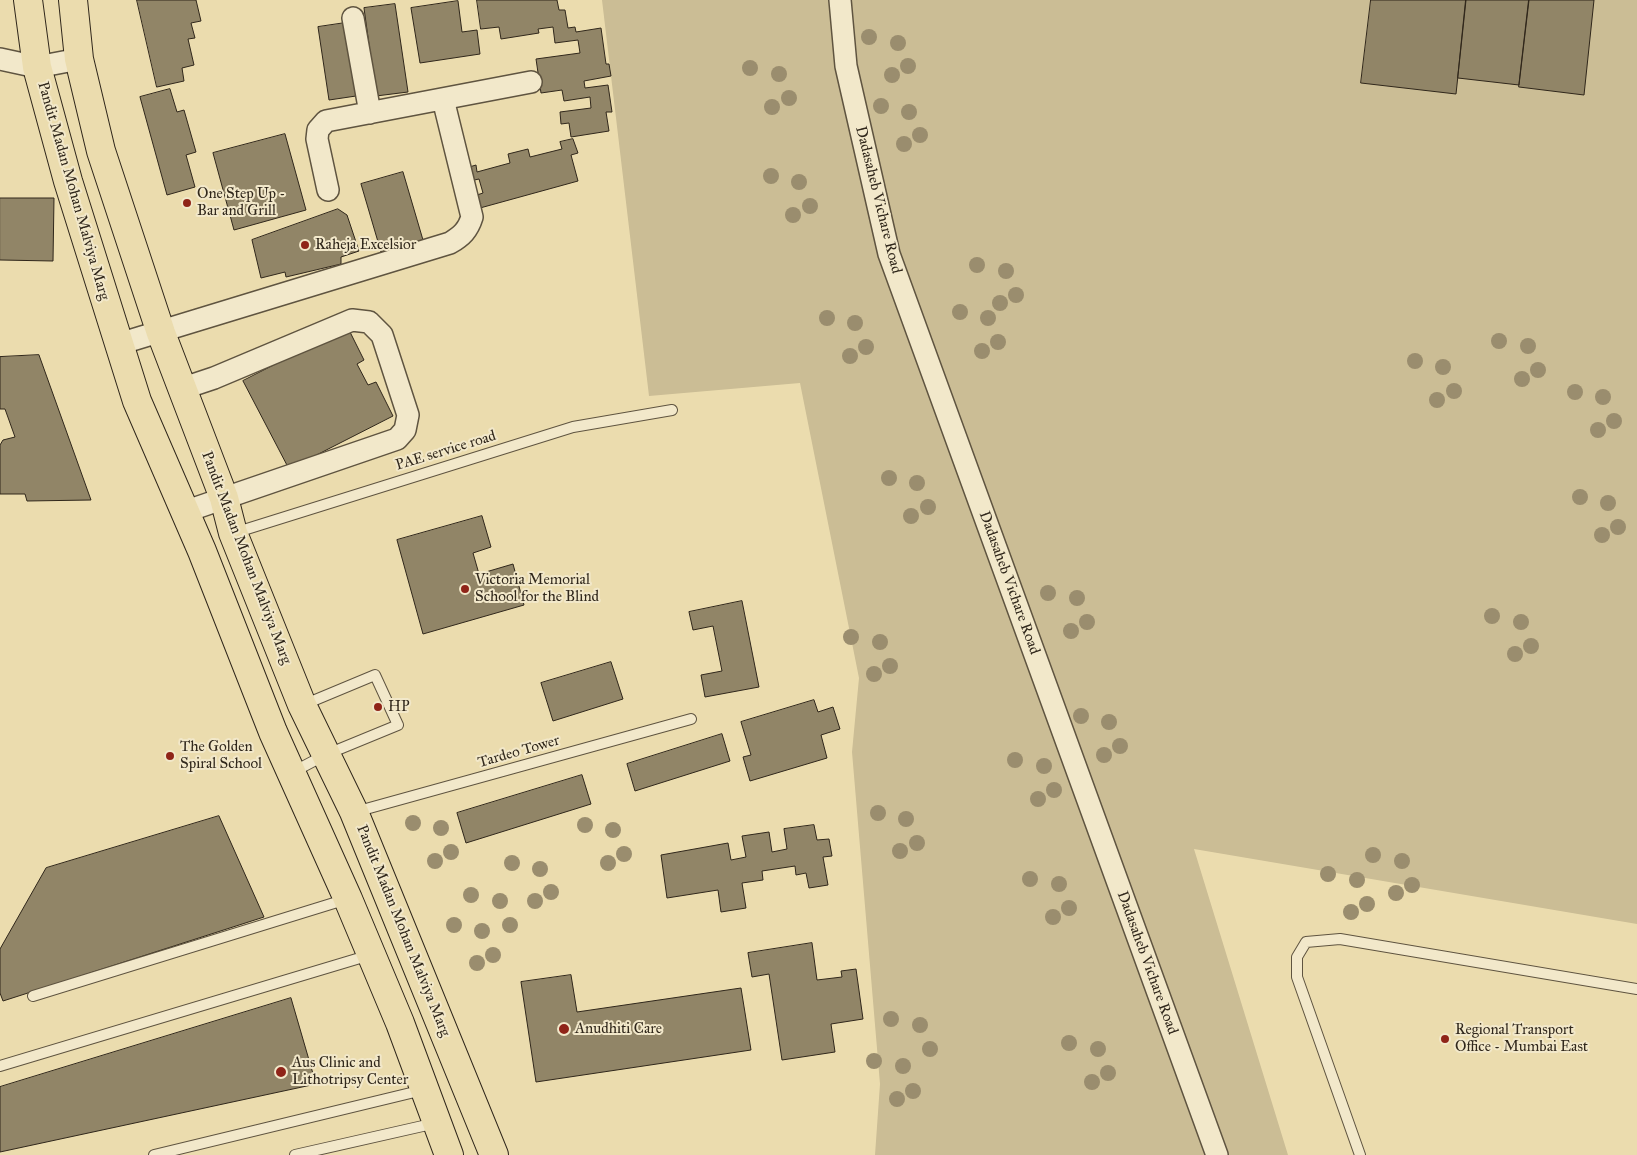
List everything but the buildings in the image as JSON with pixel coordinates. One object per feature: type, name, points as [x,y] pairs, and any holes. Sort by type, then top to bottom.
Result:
[{"type":"main road","name":"Pandit Madan Mohan Malviya Marg","points":[[28,0],[37,67],[68,181],[138,401],[202,551],[273,732],[348,898],[370,955],[400,1022],[449,1155]]},
{"type":"main road","name":"Pandit Madan Mohan Malviya Marg","points":[[73,0],[79,59],[101,151],[161,333],[224,498],[233,533],[302,706],[354,812],[494,1155]]},
{"type":"street","name":"Dadasaheb Vichare Road","points":[[840,0],[846,66],[889,254],[1216,1155]]},
{"type":"street","points":[[353,18],[370,113]]},
{"type":"street","points":[[0,59],[37,67],[79,59]]},
{"type":"street","points":[[328,190],[318,139],[321,125],[326,121],[531,82]]},
{"type":"street","points":[[119,344],[161,333],[450,242],[461,236],[469,226],[472,216],[443,99]]},
{"type":"street","points":[[181,389],[214,378],[352,320],[369,322],[382,335],[408,415],[405,430],[397,439],[184,512]]},
{"type":"lane","name":"PAE service road","points":[[233,533],[573,427],[672,410]]},
{"type":"lane","points":[[291,773],[325,755],[398,725],[375,675],[302,706]]},
{"type":"lane","name":"Tardeo Tower","points":[[354,812],[691,719]]},
{"type":"lane","points":[[33,996],[348,898]]},
{"type":"lane","points":[[1360,1155],[1297,977],[1297,957],[1306,942],[1340,939],[1637,989]]},
{"type":"lane","points":[[0,1066],[370,955]]},
{"type":"lane","points":[[154,1155],[426,1089]]},
{"type":"lane","points":[[295,1155],[438,1122]]},
{"type":"shaded area","points":[[602,0],[1637,0],[1637,924],[1194,849],[1288,1155],[875,1155],[880,1084],[852,752],[859,678],[800,383],[649,396]]},
{"type":"place","name":"One Step Up - Bar and Grill","points":[[187,203]]},
{"type":"place","name":"Raheja Excelsior","points":[[305,245]]},
{"type":"place","name":"Victoria Memorial School for the Blind","points":[[465,589]]},
{"type":"place","name":"HP","points":[[378,707]]},
{"type":"place","name":"The Golden Spiral School","points":[[170,756]]},
{"type":"place","name":"Anudhiti Care","points":[[564,1029]]},
{"type":"place","name":"Regional Transport Office - Mumbai East","points":[[1445,1039]]},
{"type":"place","name":"Aus Clinic and Lithotripsy Center","points":[[281,1072]]}]
